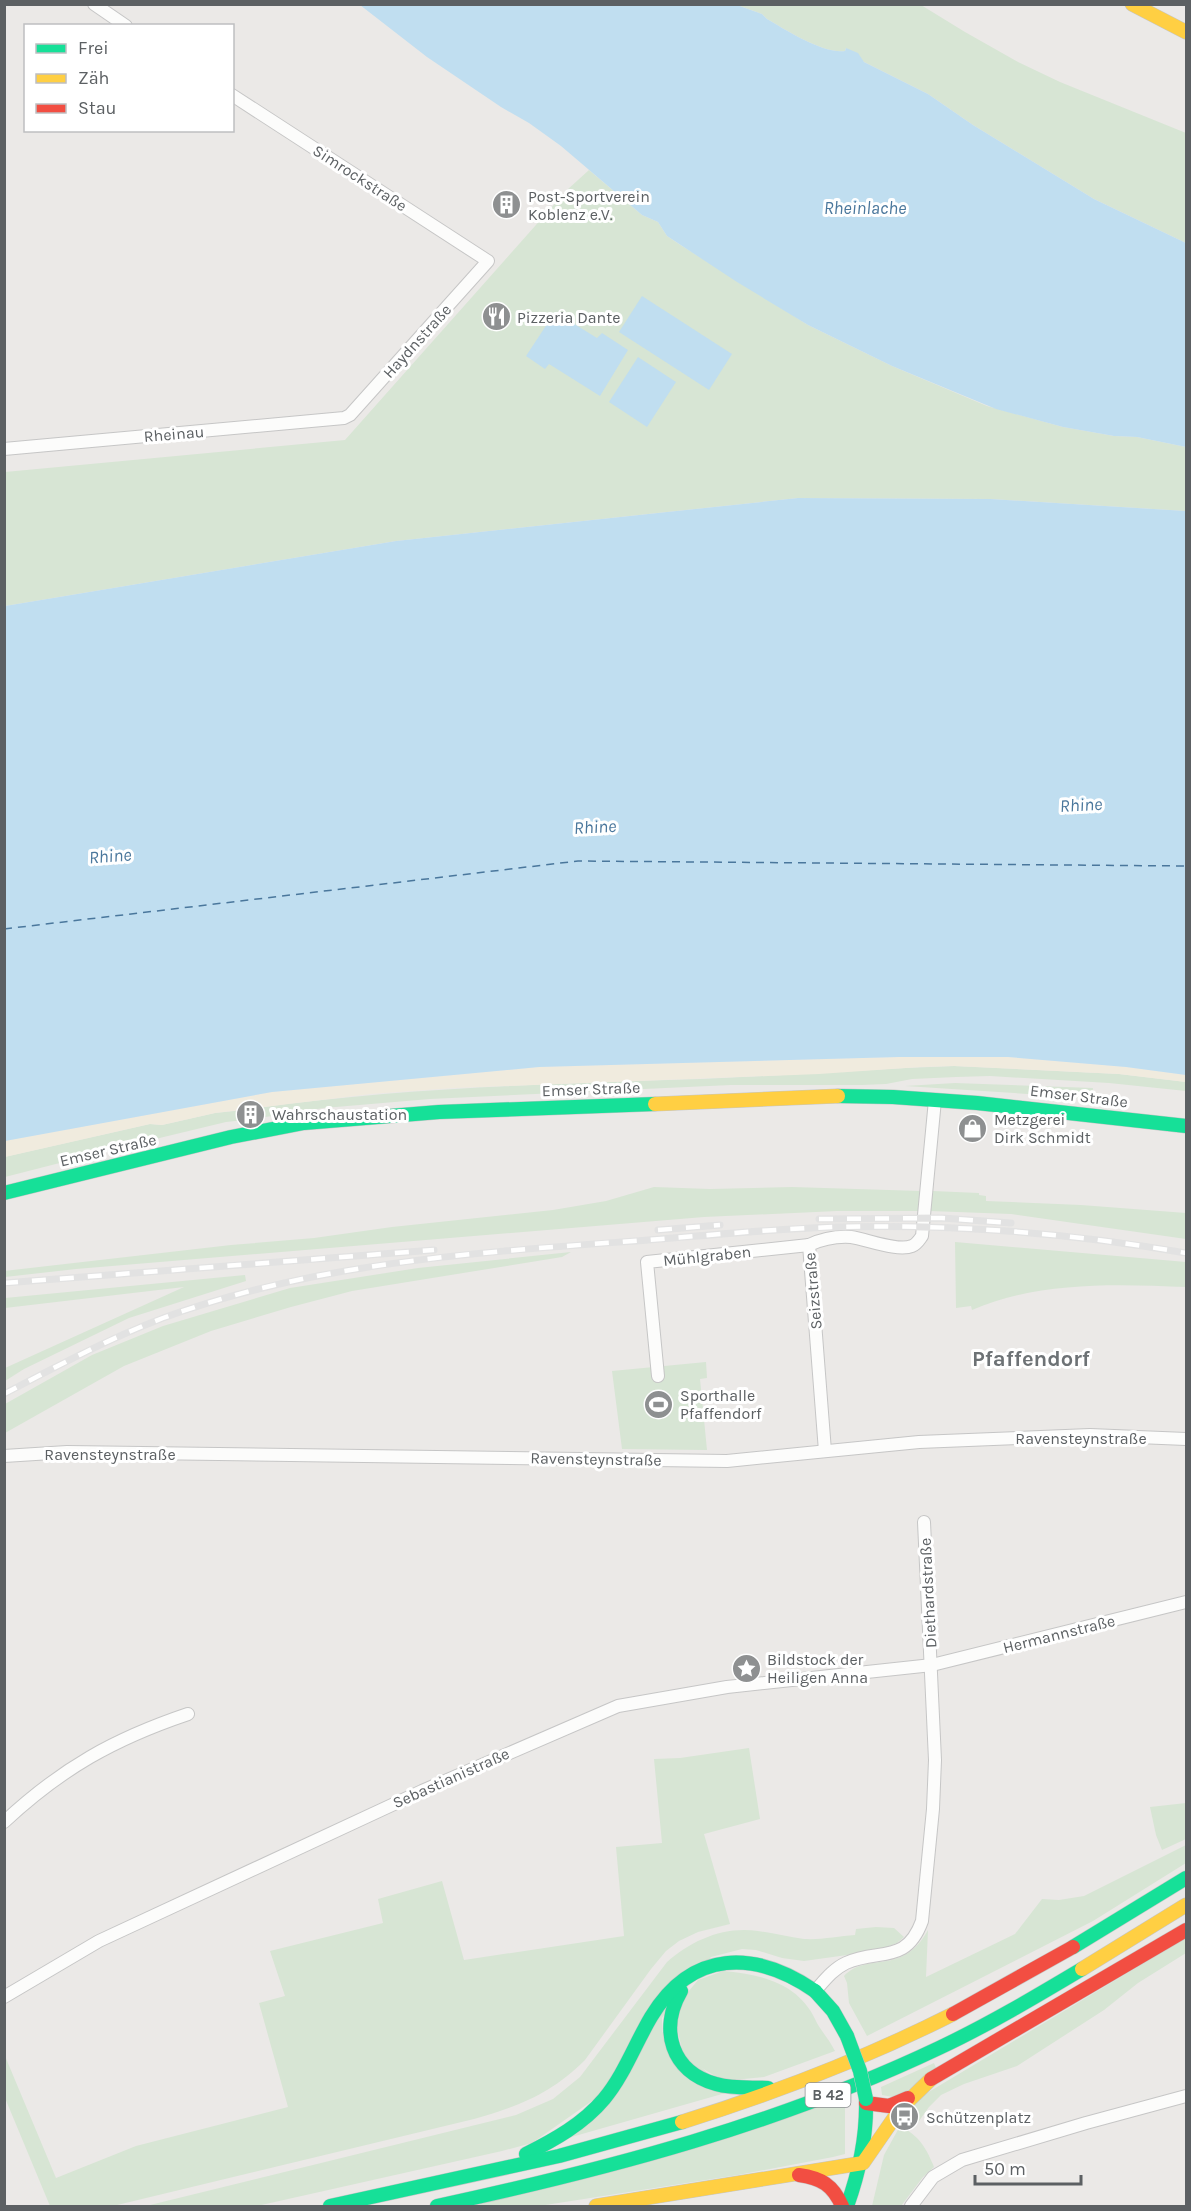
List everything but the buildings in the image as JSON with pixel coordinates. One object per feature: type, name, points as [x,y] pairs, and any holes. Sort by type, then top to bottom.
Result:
[{"type":"main road","points":[[1132,4],[1186,32]]},
{"type":"main road","name":"Emser Straße","points":[[4,1193],[231,1137],[304,1123],[439,1112],[851,1096],[1041,1108],[1186,1126]]},
{"type":"main road","name":"B 42","points":[[330,2206],[594,2146],[690,2119],[781,2089],[885,2046],[973,2003],[1186,1878]]},
{"type":"main road","name":"B 42","points":[[437,2206],[523,2188],[629,2161],[771,2117],[835,2093],[937,2049],[995,2018],[1186,1905]]},
{"type":"main road","points":[[866,2101],[889,2106],[908,2098],[942,2072],[1186,1930]]},
{"type":"main road","points":[[498,2169],[565,2132],[602,2101],[624,2069],[659,2006],[675,1986],[694,1974],[722,1963],[754,1962],[792,1975],[815,1991],[836,2015],[861,2071],[866,2101],[863,2163]]},
{"type":"main road","points":[[694,1974],[677,1996],[669,2016],[669,2037],[679,2060],[698,2077],[715,2084],[781,2089]]},
{"type":"main road","points":[[847,2206],[863,2163],[908,2098]]},
{"type":"main road","points":[[596,2206],[863,2163]]},
{"type":"main road","points":[[798,2175],[825,2181],[842,2206]]},
{"type":"street","points":[[94,4],[123,24]]},
{"type":"street","name":"Simrockstraße","points":[[234,96],[488,261]]},
{"type":"street","name":"Haydnstraße","points":[[344,418],[350,416],[488,261]]},
{"type":"street","name":"Rheinau","points":[[4,449],[344,418]]},
{"type":"street","name":"Seizstraße","points":[[825,1451],[809,1245],[822,1239],[850,1237],[896,1246],[910,1247],[917,1243],[922,1236],[935,1100]]},
{"type":"street","name":"Mühlgraben","points":[[658,1376],[647,1262],[809,1245]]},
{"type":"street","name":"Ravensteynstraße","points":[[4,1456],[67,1452],[728,1461],[919,1442],[1090,1435],[1186,1439]]},
{"type":"street","name":"Diethardstraße","points":[[815,1991],[834,1971],[846,1963],[901,1951],[914,1938],[922,1922],[933,1809],[935,1760],[924,1522]]},
{"type":"street","name":"Hermannstraße","points":[[932,1665],[1186,1602]]},
{"type":"street","name":"Sebastianistraße","points":[[4,1997],[99,1941],[422,1791],[601,1711],[727,1687],[932,1665]]},
{"type":"street","points":[[4,1822],[60,1774],[94,1754],[150,1727],[188,1714]]},
{"type":"street","points":[[911,2206],[933,2177],[962,2160],[1186,2096]]},
{"type":"green space","points":[[737,5],[921,5],[1018,62],[1060,82],[1186,133],[1186,243],[1094,199],[973,125],[928,94],[864,62],[846,48],[845,51],[826,49],[784,29],[762,14]]},
{"type":"green space","points":[[589,170],[642,215],[658,222],[667,236],[679,244],[808,325],[892,366],[987,406],[1063,427],[1114,436],[1137,437],[1186,447],[1186,511],[991,499],[798,498],[396,541],[5,606],[5,472],[345,440],[567,190]]},
{"type":"green space","points":[[954,1066],[1119,1074],[1186,1082],[1186,1091],[1109,1083],[990,1076],[912,1079],[886,1084],[862,1085],[731,1085],[430,1099],[324,1108],[259,1118],[257,1108],[367,1095],[478,1087],[732,1078]]},
{"type":"green space","points":[[955,1083],[1093,1088],[1091,1103],[1075,1097],[905,1086]]},
{"type":"green space","points":[[244,1110],[245,1120],[226,1122],[143,1142],[142,1139],[129,1142],[130,1145],[5,1177],[4,1157],[150,1124],[162,1125],[215,1113]]},
{"type":"green space","points":[[654,1187],[710,1189],[792,1187],[921,1191],[919,1211],[837,1211],[704,1217],[76,1269],[5,1277],[4,1271],[553,1210],[606,1201]]},
{"type":"green space","points":[[933,1191],[979,1193],[979,1195],[986,1196],[986,1201],[1186,1213],[1186,1239],[1011,1214],[930,1211]]},
{"type":"green space","points":[[955,1242],[1186,1262],[1186,1287],[1078,1286],[1023,1294],[972,1310],[971,1306],[956,1308]]},
{"type":"green space","points":[[571,1252],[562,1257],[352,1291],[211,1331],[124,1366],[5,1433],[5,1404],[92,1355],[163,1326],[290,1288],[418,1268]]},
{"type":"green space","points":[[245,1275],[246,1281],[129,1318],[24,1369],[5,1381],[5,1368],[184,1287],[5,1308],[5,1298]]},
{"type":"green space","name":"Sporthalle Pfaffendorf","points":[[706,1362],[707,1378],[700,1379],[707,1450],[622,1449],[612,1371]]},
{"type":"green space","points":[[749,1748],[760,1819],[704,1834],[730,1924],[698,1932],[679,1941],[666,1951],[585,2060],[560,2082],[520,2104],[474,2119],[113,2206],[50,2206],[5,2098],[5,2056],[56,2178],[136,2146],[288,2107],[259,2003],[285,1996],[270,1951],[383,1923],[378,1899],[442,1881],[464,1960],[624,1936],[616,1847],[662,1843],[654,1759],[680,1758]]},
{"type":"green space","points":[[1186,1803],[1186,1839],[1162,1850],[1150,1807]]},
{"type":"green space","points":[[1186,1845],[1186,1863],[1093,1921],[867,2036],[849,2003],[844,1976],[864,1965],[896,1959],[907,1954],[928,1930],[926,1977],[1015,1934],[1042,1899],[1059,1900],[1084,1896]]},
{"type":"green space","points":[[894,1928],[904,1937],[897,1943],[876,1951],[804,1961],[742,1949],[711,1957],[599,2096],[532,2143],[257,2206],[146,2206],[516,2115],[553,2099],[580,2077],[667,1962],[687,1947],[709,1936],[745,1930],[817,1939],[855,1935],[856,1929]]},
{"type":"green space","points":[[1186,1938],[1186,1953],[1138,1983],[1104,2010],[1017,2066],[964,2084],[941,2095],[914,2128],[903,2122],[912,2102]]},
{"type":"green space","points":[[723,1971],[764,1978],[788,1989],[808,2007],[835,2051],[764,2077],[723,2081],[684,2057],[674,2016],[678,2004],[698,1980]]},
{"type":"green space","points":[[662,2008],[662,2032],[729,2092],[568,2138]]},
{"type":"green space","points":[[934,2063],[936,2068],[898,2098],[882,2095],[881,2087]]},
{"type":"green space","points":[[845,2097],[845,2154],[738,2175],[539,2206],[475,2206]]},
{"type":"green space","points":[[900,2126],[921,2143],[934,2167],[923,2177],[901,2206],[872,2206],[884,2155]]},
{"type":"sand","points":[[899,1057],[1008,1057],[1126,1067],[1186,1075],[1186,1082],[1119,1074],[954,1066],[819,1074],[453,1088],[370,1094],[215,1113],[162,1125],[150,1124],[5,1157],[4,1141],[272,1092],[539,1067]]},
{"type":"water","name":"Rheinlache","points":[[360,5],[737,5],[762,14],[784,29],[826,49],[845,51],[846,48],[858,53],[864,62],[928,94],[973,125],[1094,199],[1186,243],[1186,447],[1137,437],[1114,436],[1063,427],[996,409],[892,366],[808,325],[667,236],[658,222],[642,215],[561,146],[427,57]]},
{"type":"water","points":[[642,296],[732,354],[709,390],[619,332]]},
{"type":"water","points":[[555,312],[597,338],[602,333],[628,350],[600,396],[549,364],[545,369],[526,356]]},
{"type":"water","points":[[638,357],[676,382],[647,427],[609,402]]},
{"type":"water","name":"Rhine","points":[[798,498],[991,499],[1186,511],[1186,1075],[1126,1067],[1008,1057],[899,1057],[539,1067],[272,1092],[5,1141],[5,606],[396,541]]},
{"type":"ferry route","points":[[4,929],[578,861],[1186,866]]},
{"type":"railway","points":[[819,1219],[942,1218],[1011,1223]]},
{"type":"railway","points":[[658,1230],[720,1225]]},
{"type":"railway","points":[[4,1394],[102,1344],[163,1318],[282,1283],[402,1262],[525,1249],[742,1232],[879,1226],[1012,1231],[1099,1240],[1186,1253]]},
{"type":"railway","points":[[4,1283],[434,1250]]},
{"type":"traffic: fast","points":[[838,1096],[977,1103],[1186,1126]]},
{"type":"traffic: fast","points":[[4,1193],[231,1137],[304,1123],[439,1112],[655,1104]]},
{"type":"traffic: fast","points":[[1073,1947],[1186,1878]]},
{"type":"traffic: fast","points":[[526,2154],[577,2124],[596,2108],[611,2090],[651,2017],[667,1995],[685,1978],[705,1968],[726,1963],[748,1963],[770,1968],[815,1991]]},
{"type":"traffic: fast","points":[[437,2206],[629,2160],[755,2122],[817,2100],[939,2048],[1082,1969]]},
{"type":"traffic: fast","points":[[681,1991],[674,2005],[671,2034],[673,2047],[688,2070],[722,2086],[768,2088]]},
{"type":"traffic: fast","points":[[815,1991],[833,2011],[847,2036]]},
{"type":"traffic: fast","points":[[847,2036],[860,2071],[866,2099]]},
{"type":"traffic: fast","points":[[847,2206],[862,2153],[866,2099]]},
{"type":"traffic: fast","points":[[330,2206],[559,2156],[682,2122]]},
{"type":"traffic: slow","points":[[1132,4],[1186,32]]},
{"type":"traffic: slow","points":[[655,1104],[838,1096]]},
{"type":"traffic: slow","points":[[1082,1969],[1186,1905]]},
{"type":"traffic: slow","points":[[682,2122],[820,2074],[953,2014]]},
{"type":"traffic: slow","points":[[596,2206],[863,2163],[901,2108],[931,2079]]},
{"type":"traffic: jam","points":[[931,2079],[1186,1930]]},
{"type":"traffic: jam","points":[[953,2014],[1073,1947]]},
{"type":"traffic: jam","points":[[866,2103],[889,2106],[908,2098]]},
{"type":"traffic: jam","points":[[799,2175],[814,2178],[825,2184],[835,2193],[842,2206]]},
{"type":"place","name":"Post-Sportverein Koblenz e.V.","points":[[507,205]]},
{"type":"place","name":"Pizzeria Dante","points":[[496,317]]},
{"type":"place","name":"Wahrschaustation","points":[[251,1114]]},
{"type":"place","name":"Metzgerei Dirk Schmidt","points":[[973,1128]]},
{"type":"place","name":"Sporthalle Pfaffendorf","points":[[659,1404]]},
{"type":"place","name":"Bildstock der Heiligen Anna","points":[[746,1668]]},
{"type":"place","name":"Schützenplatz","points":[[905,2117]]},
{"type":"district","name":"Pfaffendorf","points":[[1031,1359]]}]
